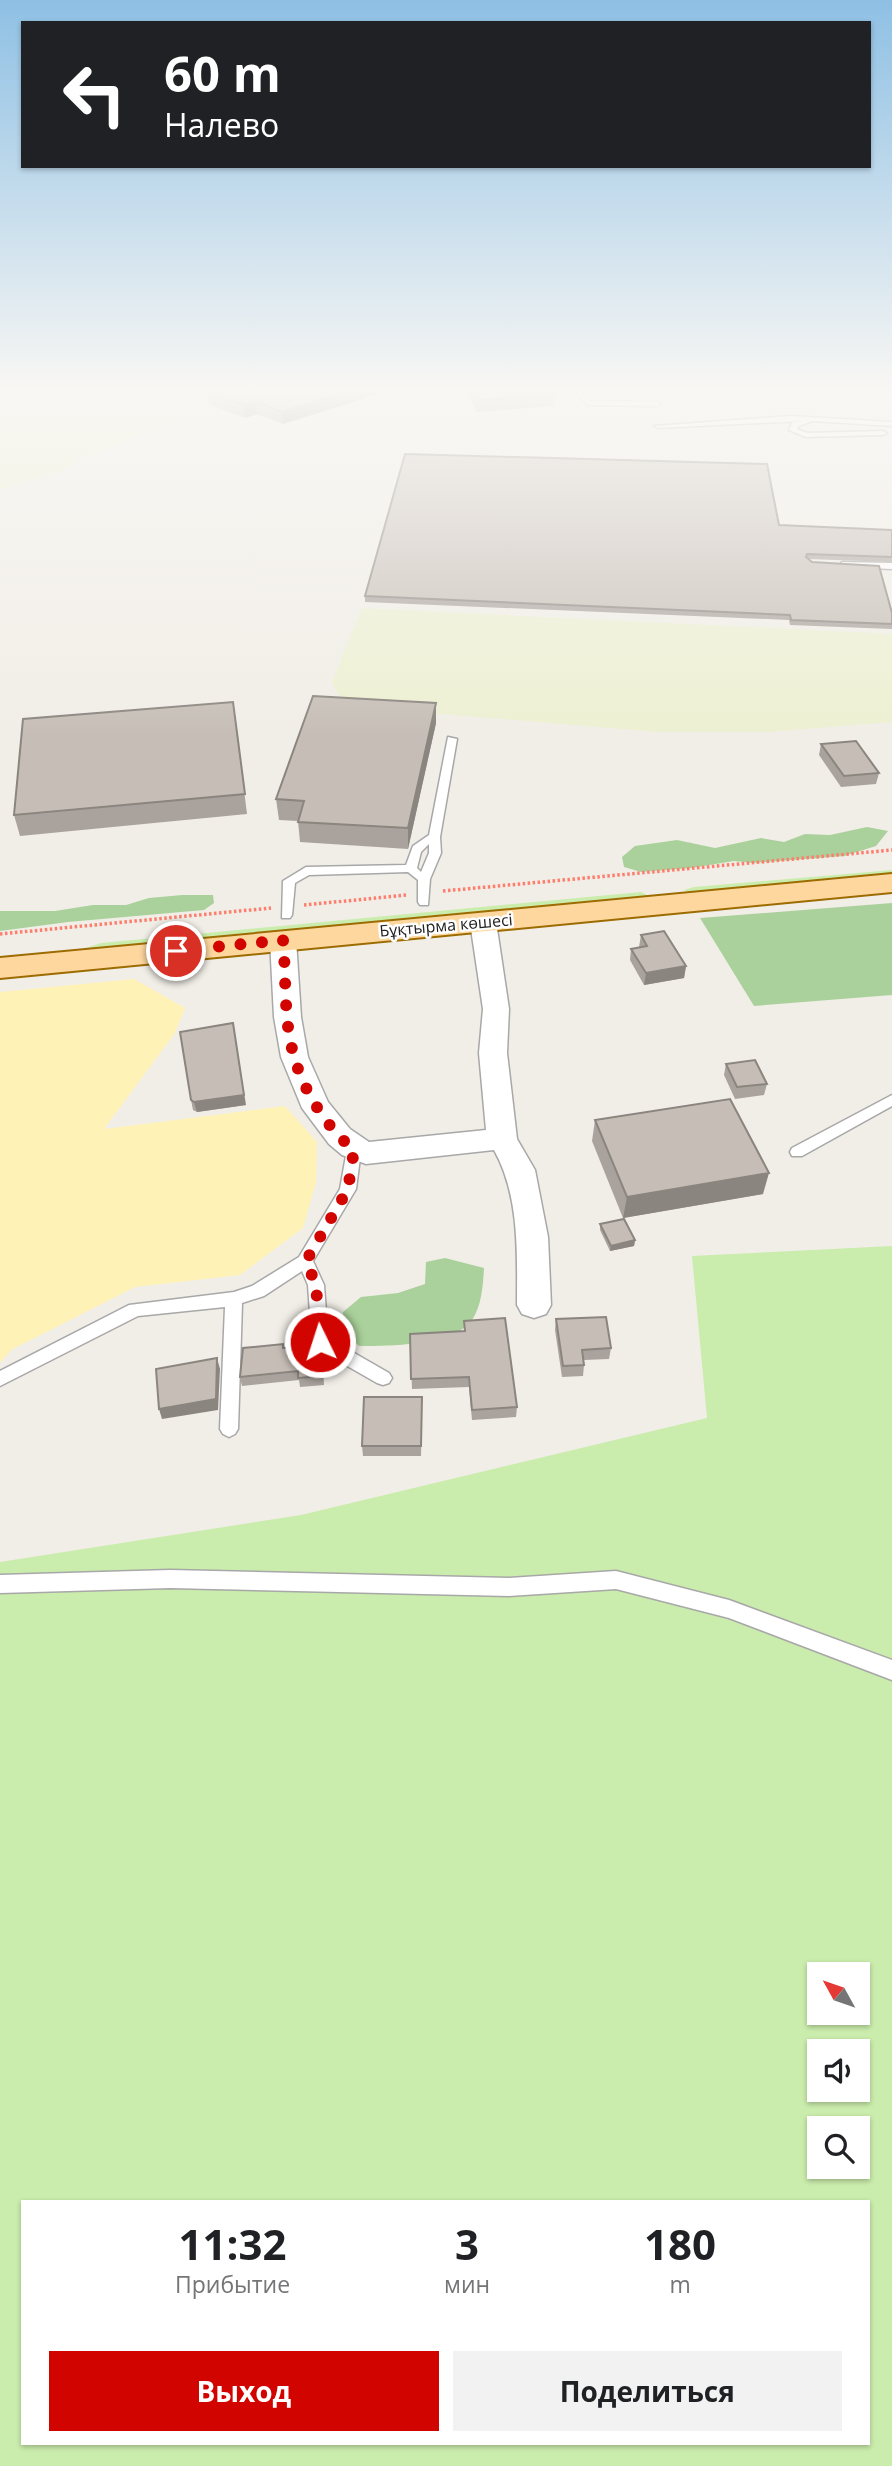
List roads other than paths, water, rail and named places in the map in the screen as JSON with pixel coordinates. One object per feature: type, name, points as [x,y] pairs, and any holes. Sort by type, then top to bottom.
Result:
[{"type":"main road","name":"Бұқтырма көшесі","points":[[285,921],[483,922],[892,858]]},
{"type":"main road","name":"Бұқтырма көшесі","points":[[0,968],[71,948],[285,921],[424,891],[662,892],[892,883]]},
{"type":"main road","name":"Бұқтырма көшесі","points":[[0,942],[71,948]]},
{"type":"street","points":[[285,921],[291,1044],[309,1093],[338,1136],[354,1150],[366,1153],[502,1139]]},
{"type":"street","points":[[483,922],[496,1009],[493,1053],[502,1139],[520,1170],[531,1237],[534,1304]]},
{"type":"lane","points":[[838,564],[892,566]]},
{"type":"lane","points":[[424,891],[435,853],[434,837],[452,738]]},
{"type":"lane","points":[[424,891],[411,868],[420,842],[434,837]]},
{"type":"lane","points":[[285,921],[289,881],[306,871],[411,868]]},
{"type":"lane","points":[[797,1152],[892,1100]]},
{"type":"lane","points":[[0,1380],[135,1310],[234,1299],[258,1290],[306,1261],[348,1189],[354,1150]]},
{"type":"lane","points":[[306,1261],[316,1285],[320,1342],[383,1378]]},
{"type":"lane","points":[[229,1429],[234,1299]]},
{"type":"lane","points":[[0,1584],[170,1579],[509,1587],[615,1580],[729,1608],[892,1670]]}]
